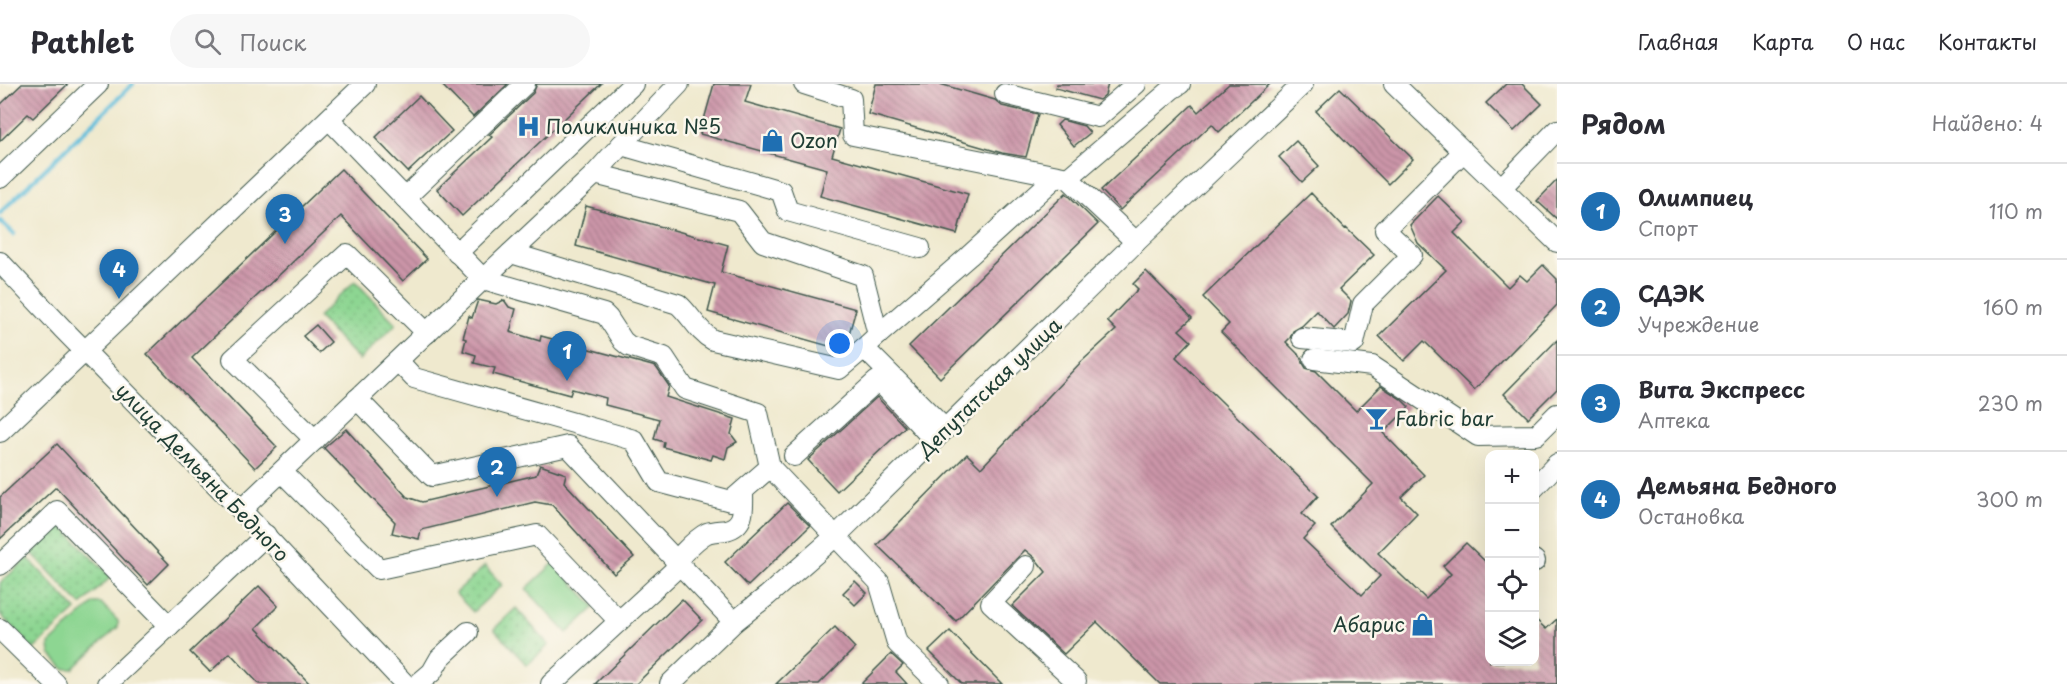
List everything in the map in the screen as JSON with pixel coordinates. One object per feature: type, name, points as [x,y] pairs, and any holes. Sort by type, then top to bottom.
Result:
[{"type":"street","points":[[0,178],[98,84]]},
{"type":"street","points":[[0,432],[365,84]]},
{"type":"street","points":[[405,198],[525,84]]},
{"type":"street","points":[[457,253],[633,84]]},
{"type":"street","points":[[241,510],[595,174],[679,84]]},
{"type":"street","points":[[804,84],[851,99],[853,135],[1063,177],[1136,242]]},
{"type":"street","points":[[1005,94],[1098,117],[1136,84]]},
{"type":"street","name":"Депутатская улица","points":[[670,684],[734,622],[837,535],[1136,242],[1303,84]]},
{"type":"street","points":[[1394,84],[1557,242]]},
{"type":"street","points":[[512,253],[678,304],[706,336],[713,340],[839,369],[969,256],[1173,86]]},
{"type":"street","points":[[329,119],[483,279],[604,314],[629,346],[664,357],[685,389],[758,413],[770,467],[837,535],[879,582],[897,643],[939,684]]},
{"type":"street","points":[[1501,188],[1557,130]]},
{"type":"street","points":[[621,145],[781,191],[788,211],[920,248]]},
{"type":"street","points":[[1302,338],[1354,343],[1363,304],[1412,255],[1385,230],[1463,152]]},
{"type":"street","points":[[595,174],[739,211],[763,242],[863,276],[871,341],[940,435]]},
{"type":"street","points":[[315,440],[233,359],[347,254],[427,333]]},
{"type":"street","name":"улица Демьяна Бедного","points":[[0,262],[266,536],[398,682]]},
{"type":"street","points":[[1314,359],[1372,366],[1479,436],[1536,435],[1557,414]]},
{"type":"street","points":[[398,361],[414,378],[634,440],[659,482],[731,501],[770,467]]},
{"type":"street","points":[[794,456],[877,381],[940,435]]},
{"type":"street","points":[[357,399],[432,476],[568,446],[734,622]]},
{"type":"street","points":[[1539,483],[1557,464]]},
{"type":"street","points":[[282,472],[379,568],[537,535],[619,621]]},
{"type":"street","points":[[551,684],[619,621],[701,537],[709,532],[736,526],[741,520],[743,511],[743,491]]},
{"type":"street","points":[[0,566],[57,511],[169,626]]},
{"type":"street","points":[[106,684],[266,536]]},
{"type":"street","points":[[1026,566],[990,603],[1076,683]]},
{"type":"street","points":[[0,629],[56,684]]},
{"type":"street","points":[[418,684],[432,672],[440,658],[468,632]]},
{"type":"green space","points":[[355,281],[396,324],[359,360],[318,317]]},
{"type":"green space","points":[[61,525],[111,577],[81,605],[32,553]]},
{"type":"green space","points":[[28,558],[76,610],[33,650],[0,614],[0,583]]},
{"type":"green space","points":[[554,563],[595,607],[567,633],[526,589]]},
{"type":"green space","points":[[485,566],[502,585],[473,612],[455,593]]},
{"type":"green space","points":[[94,603],[101,603],[118,621],[118,627],[73,669],[64,669],[50,654],[49,644]]},
{"type":"green space","points":[[516,608],[549,645],[527,665],[494,629]]},
{"type":"building","points":[[22,84],[68,84],[33,118],[28,114],[0,141],[0,105]]},
{"type":"building","points":[[441,84],[508,84],[473,117]]},
{"type":"building","points":[[537,84],[601,84],[462,216],[437,189],[492,137],[489,135],[533,93]]},
{"type":"building","points":[[714,84],[751,84],[745,102],[840,129],[832,156],[968,194],[957,234],[820,196],[827,169],[700,134]]},
{"type":"building","points":[[876,84],[940,84],[995,100],[1002,106],[1038,114],[1026,157],[1002,153],[868,114]]},
{"type":"building","points":[[1057,84],[1108,84],[1105,95],[1099,100],[1056,88]]},
{"type":"building","points":[[1229,84],[1270,84],[1219,132],[1212,124],[1120,210],[1101,190],[1192,105],[1198,112]]},
{"type":"building","points":[[1506,84],[1522,84],[1542,104],[1514,131],[1486,103]]},
{"type":"building","points":[[1340,88],[1413,159],[1388,184],[1316,111]]},
{"type":"building","points":[[419,96],[452,131],[408,172],[375,138]]},
{"type":"building","points":[[1062,120],[1084,126],[1090,133],[1074,146],[1057,125]]},
{"type":"building","points":[[1296,141],[1319,166],[1302,182],[1279,157]]},
{"type":"building","points":[[341,169],[427,259],[403,281],[341,216],[192,358],[277,447],[255,468],[147,354]]},
{"type":"building","points":[[1557,180],[1557,219],[1537,201]]},
{"type":"building","points":[[1066,193],[1098,224],[940,378],[909,346]]},
{"type":"building","points":[[1311,193],[1345,229],[1374,255],[1339,289],[1351,301],[1348,314],[1334,329],[1317,311],[1302,326],[1293,331],[1286,342],[1302,358],[1306,368],[1316,371],[1356,411],[1381,386],[1409,407],[1383,433],[1424,475],[1401,497],[1417,513],[1378,553],[1426,599],[1451,574],[1443,566],[1466,543],[1485,561],[1485,666],[1539,666],[1539,623],[1546,629],[1557,619],[1557,684],[1160,684],[1097,622],[1064,654],[1012,606],[1046,572],[1025,550],[956,621],[877,545],[967,454],[981,468],[1081,362],[1116,330],[1107,321],[1138,289],[1133,284],[1146,271],[1192,318],[1179,330],[1191,341],[1176,357],[1318,496],[1302,514],[1315,526],[1303,539],[1362,595],[1380,576],[1331,527],[1373,484],[1221,332],[1229,324],[1203,297]]},
{"type":"building","points":[[1438,196],[1465,222],[1454,233],[1508,287],[1520,275],[1527,281],[1543,265],[1557,279],[1557,305],[1474,390],[1424,341],[1404,361],[1379,336],[1446,270],[1418,243],[1410,225]]},
{"type":"building","points":[[586,206],[728,245],[721,272],[856,309],[845,348],[843,350],[708,312],[715,285],[576,246]]},
{"type":"building","points":[[478,300],[496,304],[504,300],[509,307],[516,309],[510,332],[540,341],[541,336],[656,367],[669,386],[666,397],[735,419],[731,434],[737,442],[728,447],[725,459],[713,455],[711,460],[663,447],[664,442],[654,439],[659,419],[605,405],[606,398],[572,389],[570,395],[493,374],[495,368],[474,363],[476,355],[463,351],[466,339],[463,338],[469,316],[472,318]]},
{"type":"building","points":[[316,325],[331,342],[319,353],[303,336]]},
{"type":"building","points":[[1557,340],[1557,389],[1528,418],[1504,394]]},
{"type":"building","points":[[877,397],[905,427],[837,491],[808,460]]},
{"type":"building","points":[[346,429],[407,497],[422,502],[536,475],[540,465],[566,474],[564,482],[634,557],[614,574],[552,505],[535,502],[421,530],[419,539],[392,533],[395,522],[324,448]]},
{"type":"building","points":[[57,444],[169,564],[148,585],[56,487],[0,539],[0,497]]},
{"type":"building","points":[[787,503],[810,526],[748,586],[725,562]]},
{"type":"building","points":[[855,581],[867,593],[855,605],[843,593]]},
{"type":"building","points":[[259,586],[278,606],[256,628],[310,684],[259,684],[230,653],[210,672],[190,652]]},
{"type":"building","points":[[682,599],[702,620],[636,684],[595,684]]},
{"type":"building","points":[[835,627],[855,648],[819,684],[776,684]]},
{"type":"building","points":[[950,631],[1002,684],[962,684],[929,651]]},
{"type":"building","points":[[891,654],[903,665],[896,672],[907,684],[861,684]]},
{"type":"waterway","points":[[0,213],[133,84]]},
{"type":"waterway","points":[[0,221],[14,234]]},
{"type":"place","name":"Поликлиника №5","points":[[528,126]]},
{"type":"place","name":"Ozon","points":[[772,140]]},
{"type":"place","name":"Вита Экспресс","points":[[285,244]]},
{"type":"place","name":"Демьяна Бедного","points":[[119,299]]},
{"type":"place","name":"Олимпиец","points":[[567,381]]},
{"type":"place","name":"Fabric bar","points":[[1377,418]]},
{"type":"place","name":"СДЭК","points":[[497,497]]},
{"type":"place","name":"Абарис","points":[[1423,624]]}]
